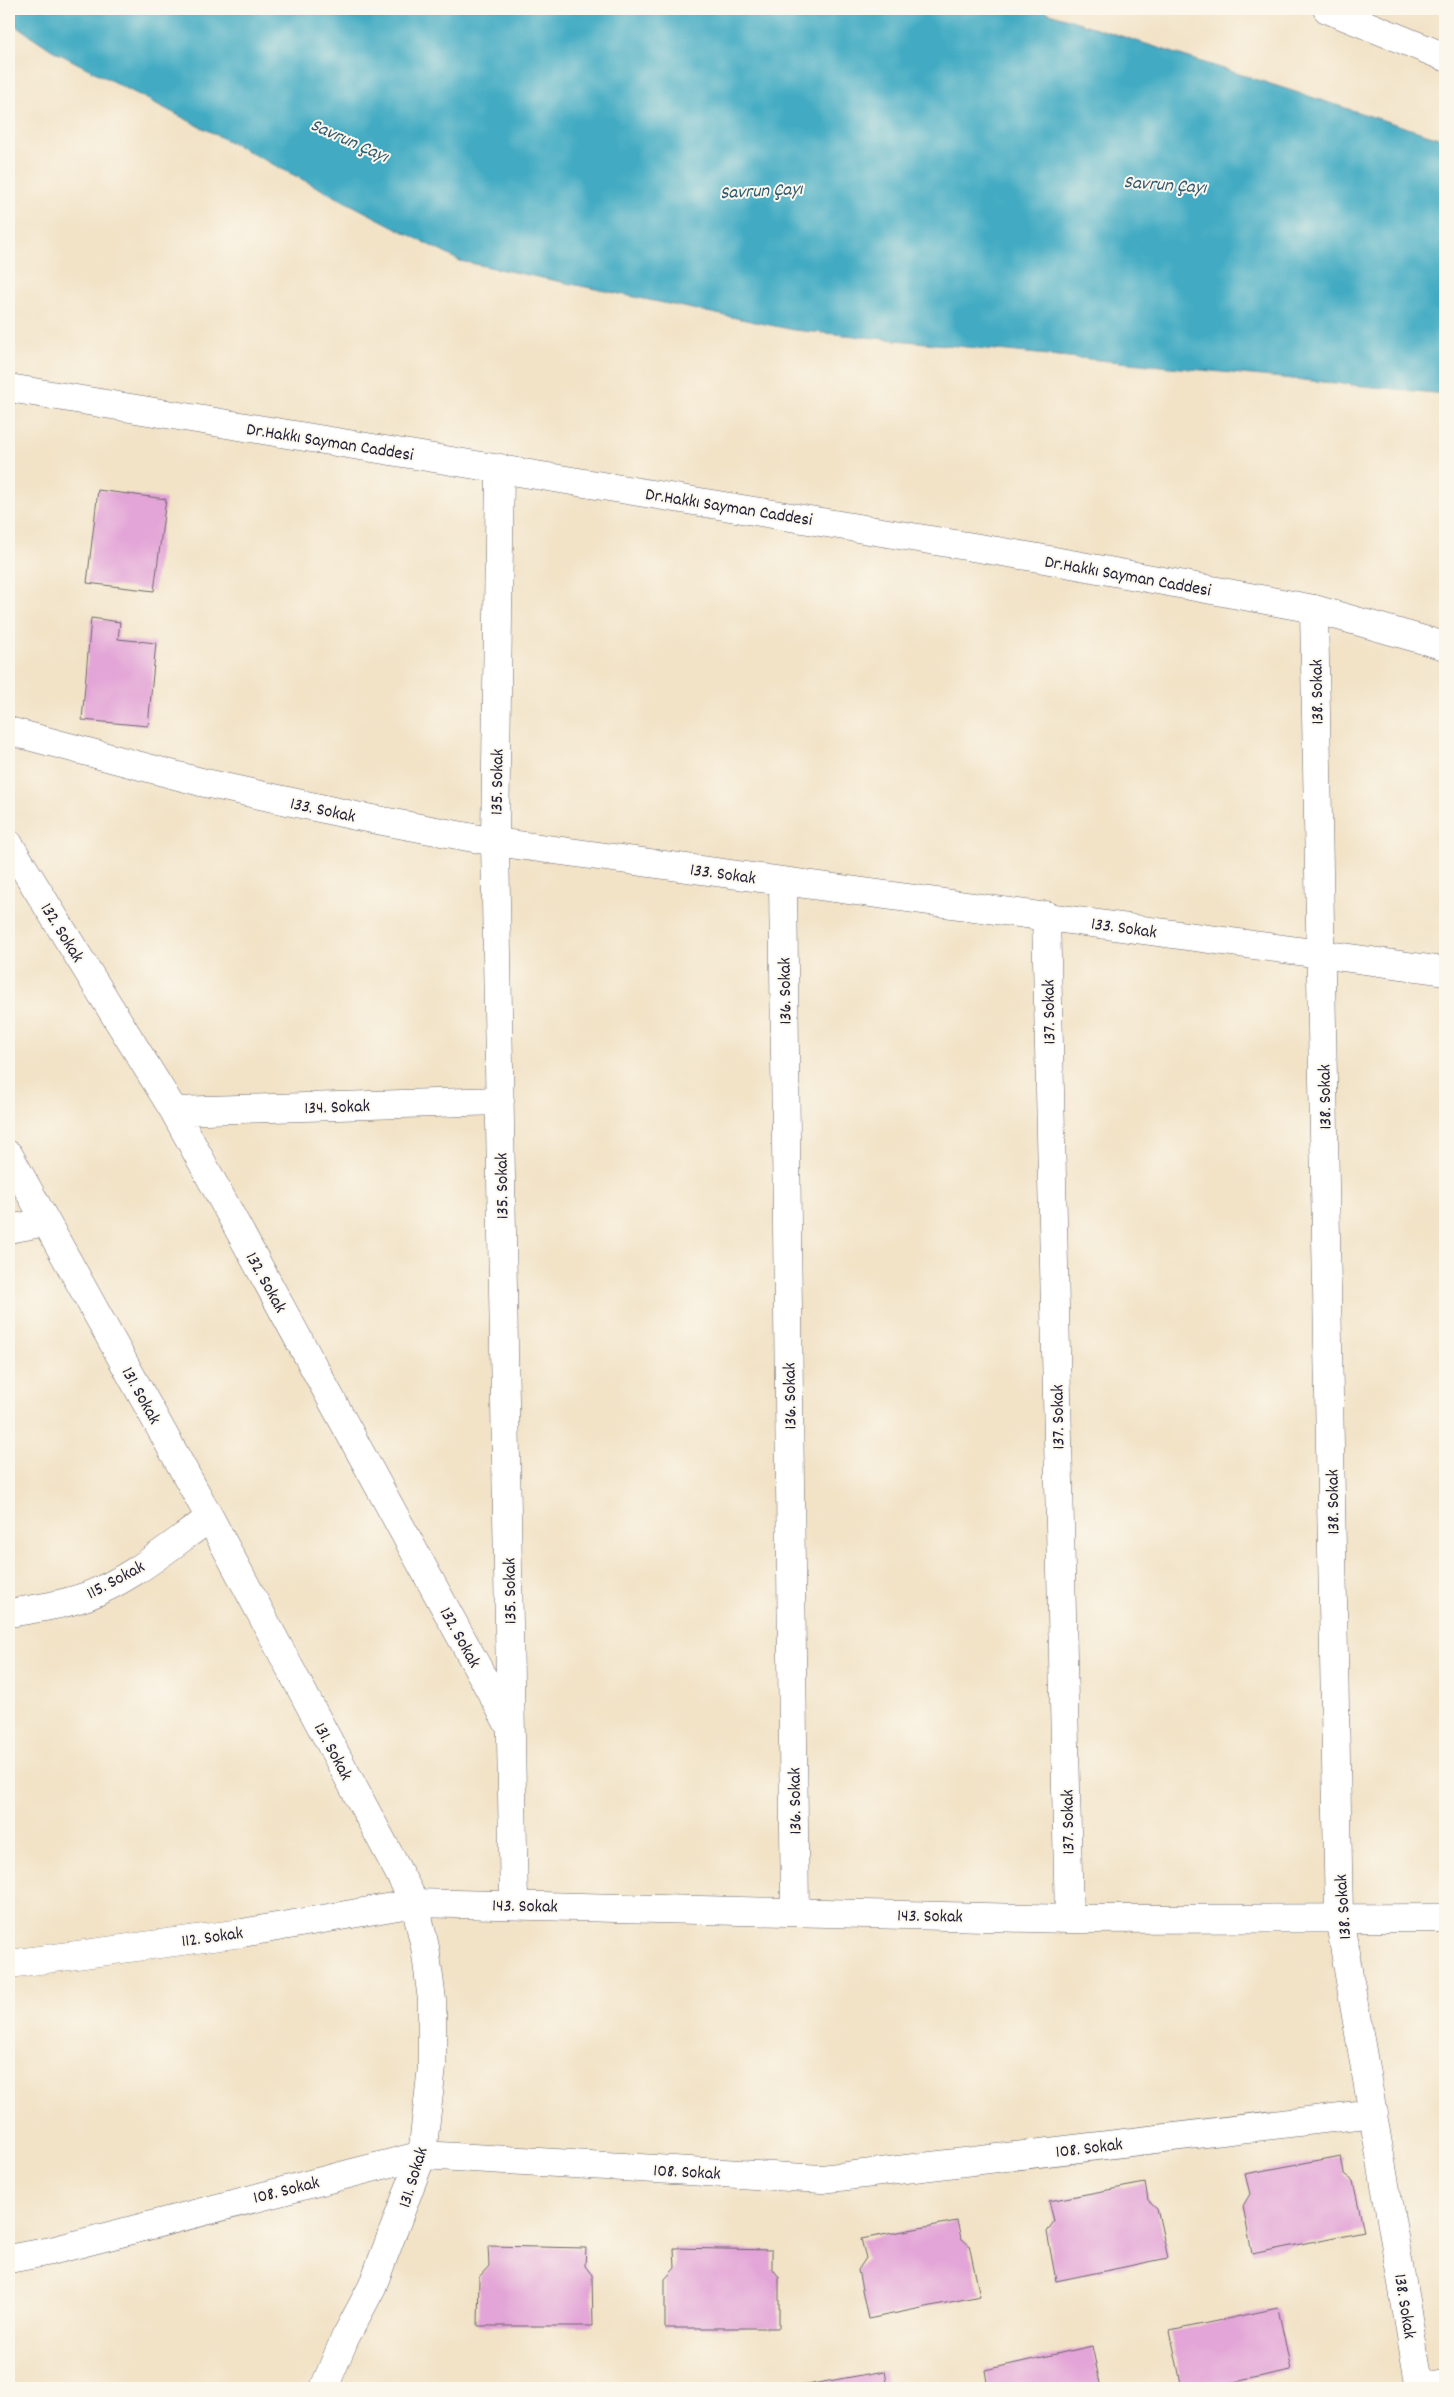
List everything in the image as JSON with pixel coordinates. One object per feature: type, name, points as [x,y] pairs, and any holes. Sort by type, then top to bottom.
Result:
[{"type":"street","points":[[1327,9],[1445,57]]},
{"type":"street","name":"Dr.Hakkı Sayman Caddesi","points":[[9,388],[1033,557],[1314,609],[1445,646]]},
{"type":"street","name":"135. Sokak","points":[[500,468],[495,842],[514,1905]]},
{"type":"street","name":"138. Sokak","points":[[1314,609],[1339,1917],[1421,2388]]},
{"type":"street","name":"133. Sokak","points":[[9,731],[200,782],[356,816],[495,842],[1445,971]]},
{"type":"street","name":"132. Sokak","points":[[9,844],[174,1112],[511,1728]]},
{"type":"street","name":"136. Sokak","points":[[783,880],[795,1912]]},
{"type":"street","name":"137. Sokak","points":[[1046,916],[1069,1919]]},
{"type":"street","name":"134. Sokak","points":[[174,1112],[500,1101]]},
{"type":"street","name":"131. Sokak","points":[[9,1155],[210,1518],[415,1903],[425,1947],[432,2000],[432,2066],[422,2154],[372,2287],[344,2338],[324,2388]]},
{"type":"street","points":[[9,1229],[46,1222]]},
{"type":"street","name":"115. Sokak","points":[[9,1613],[58,1604],[89,1595],[130,1574],[210,1518]]},
{"type":"street","name":"143. Sokak","points":[[415,1903],[1069,1919],[1445,1918]]},
{"type":"street","name":"112. Sokak","points":[[9,1964],[242,1933],[415,1903]]},
{"type":"street","name":"108. Sokak","points":[[9,2259],[51,2251],[422,2154],[822,2179],[1374,2113]]},
{"type":"street","points":[[1421,2388],[1445,2384]]},
{"type":"water","name":"Savrun Çayı","points":[[9,9],[1037,9],[1445,140],[1445,394],[794,330],[460,261],[52,50],[9,21]]},
{"type":"building","points":[[98,490],[166,499],[154,591],[87,583]]},
{"type":"building","points":[[91,618],[120,622],[118,639],[156,643],[148,726],[82,720]]},
{"type":"building","points":[[1341,2156],[1344,2174],[1353,2181],[1364,2231],[1252,2254],[1243,2206],[1250,2194],[1245,2174]]},
{"type":"building","points":[[1145,2183],[1148,2200],[1157,2208],[1168,2258],[1056,2281],[1047,2232],[1054,2221],[1049,2201]]},
{"type":"building","points":[[957,2221],[961,2238],[969,2245],[980,2296],[868,2319],[858,2270],[866,2258],[861,2239]]},
{"type":"building","points":[[488,2246],[586,2248],[585,2266],[592,2275],[593,2326],[478,2326],[479,2277],[489,2266]]},
{"type":"building","points":[[674,2248],[772,2250],[772,2268],[779,2277],[779,2328],[665,2328],[665,2279],[675,2268]]},
{"type":"building","points":[[1278,2308],[1291,2370],[1207,2388],[1182,2388],[1170,2331]]},
{"type":"building","points":[[1092,2346],[1101,2388],[988,2388],[985,2370]]},
{"type":"building","points":[[885,2371],[888,2388],[795,2388],[795,2387]]}]
